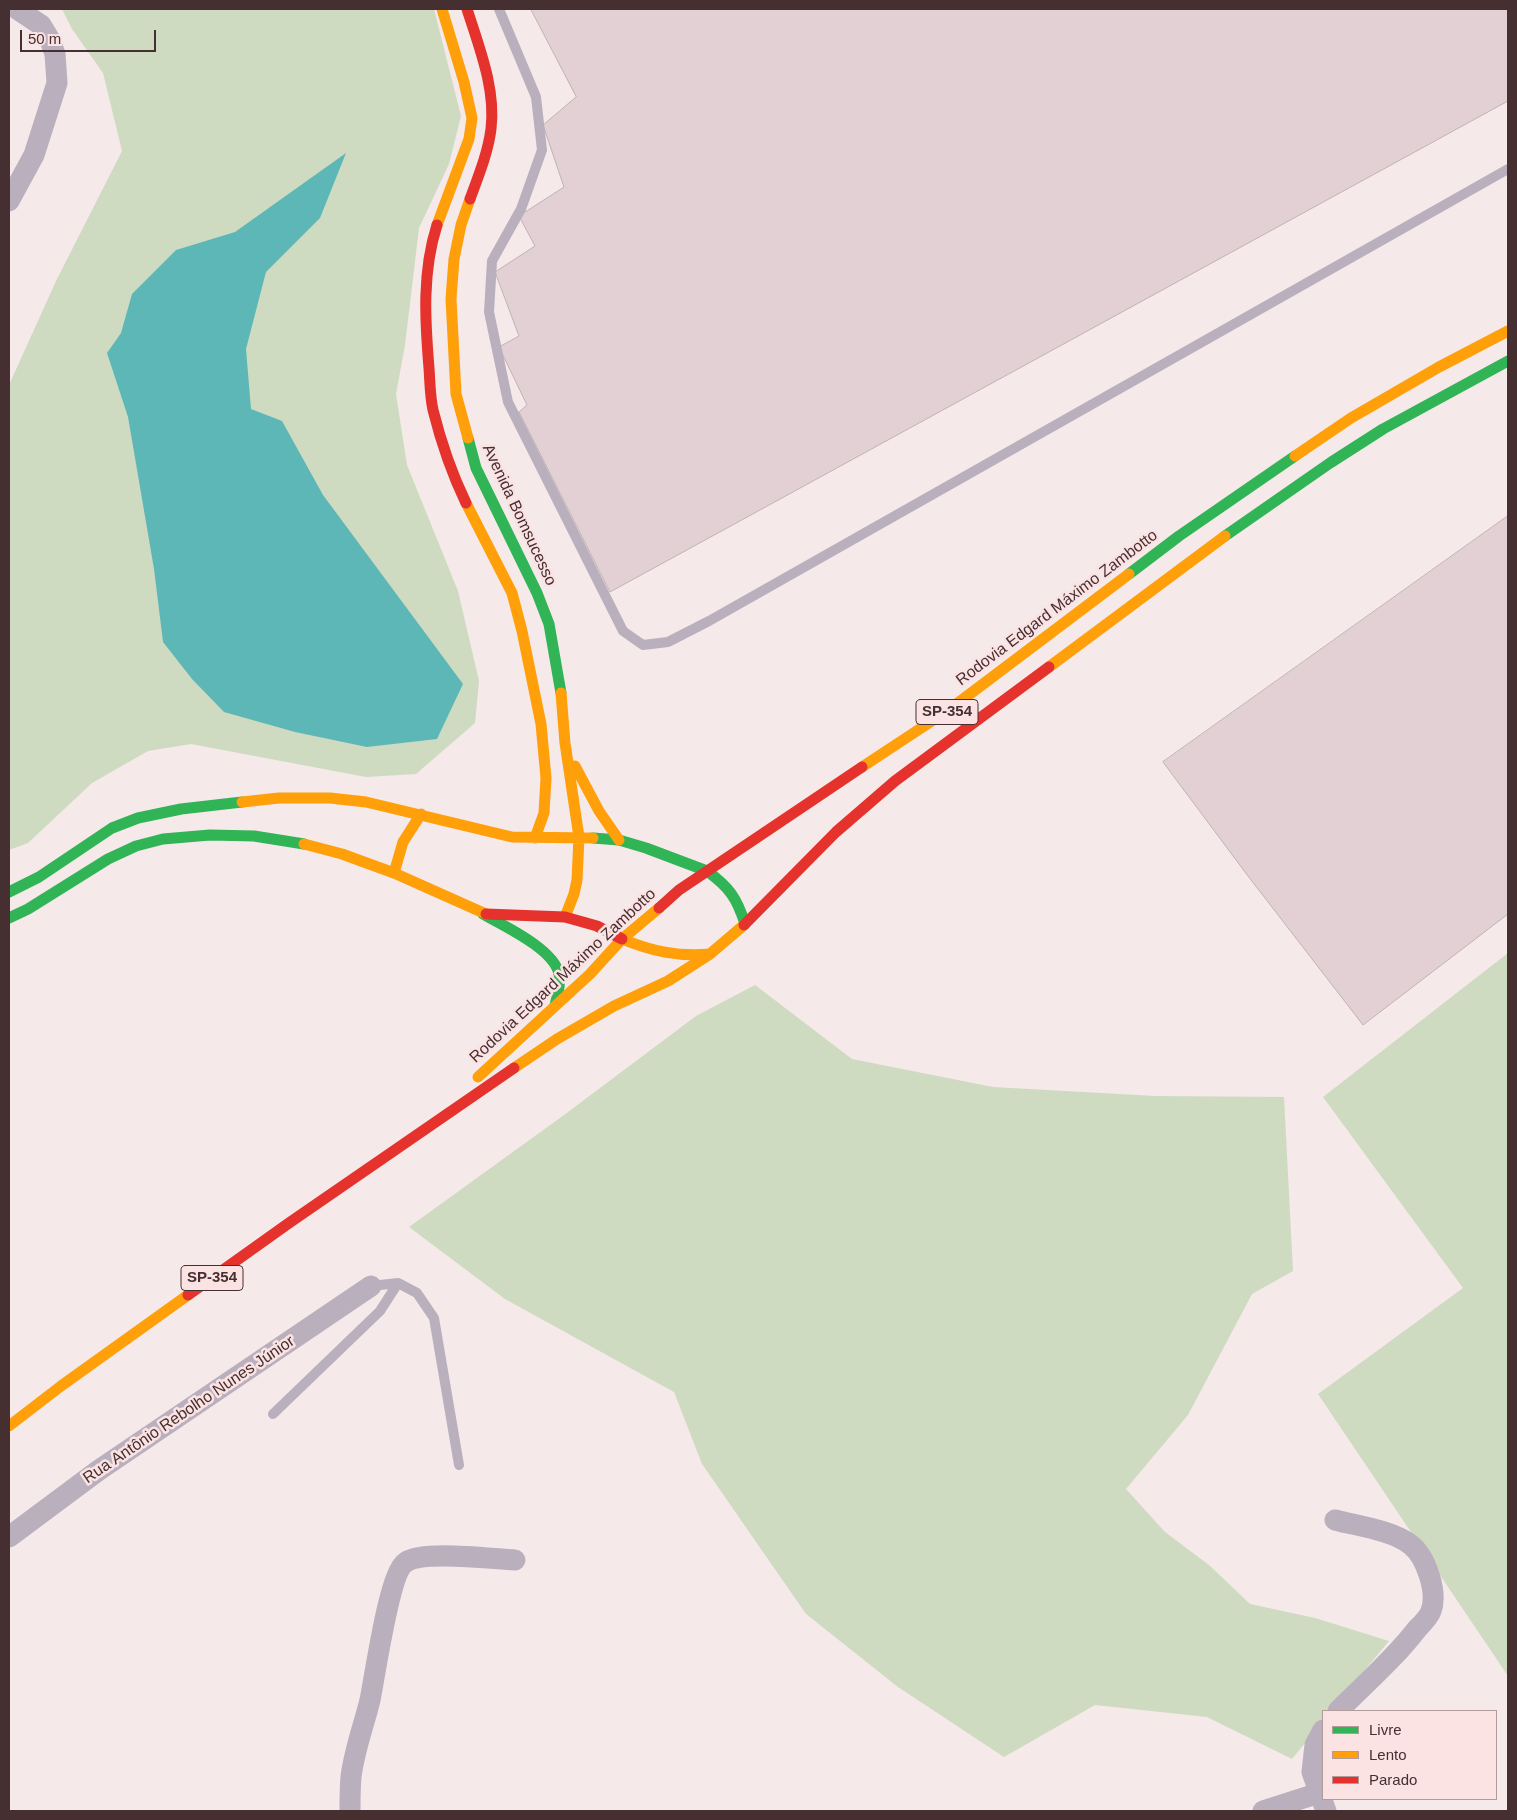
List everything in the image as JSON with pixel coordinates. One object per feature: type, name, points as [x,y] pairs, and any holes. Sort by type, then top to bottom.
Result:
[{"type":"main road","points":[[442,9],[464,82],[472,118],[469,139],[440,215],[427,263],[425,293],[427,345],[434,409],[443,446],[455,481],[512,593],[522,631],[541,724],[546,799],[544,813],[535,838]]},
{"type":"main road","name":"Avenida Bomsucesso","points":[[467,9],[485,68],[491,102],[491,129],[484,161],[461,225],[454,258],[451,299],[456,394],[476,468],[537,594],[549,624],[579,837],[578,880],[565,917]]},
{"type":"main road","name":"Rodovia Edgard Máximo Zambotto","points":[[417,1134],[555,1004],[590,974],[622,939],[660,905],[707,870],[950,709],[1179,536],[1351,418],[1439,367],[1508,331]]},
{"type":"main road","name":"Rodovia Edgard Máximo Zambotto","points":[[9,1426],[61,1386],[289,1222],[583,1022],[668,981],[710,954],[745,924],[836,832],[895,781],[1226,536],[1330,464],[1383,429],[1443,394],[1508,360]]},
{"type":"main road","points":[[565,743],[588,792],[619,840]]},
{"type":"main road","points":[[9,892],[39,877],[112,828],[138,818],[181,809],[280,798],[330,798],[366,802],[512,836],[535,838],[579,837],[619,840],[646,848],[707,870],[720,879],[734,894],[745,924]]},
{"type":"main road","points":[[394,874],[399,849],[411,826],[421,814]]},
{"type":"main road","points":[[9,918],[61,889],[108,858],[136,846],[164,839],[210,835],[254,836],[297,842],[333,852],[394,874],[483,914],[528,941],[553,962],[558,971],[560,983],[555,1004]]},
{"type":"main road","points":[[483,914],[565,917],[597,926],[646,949],[670,955],[690,957],[710,954]]},
{"type":"street","points":[[9,201],[34,155],[57,83],[56,54],[50,40],[41,25],[17,9]]},
{"type":"street","name":"Rua Antônio Rebolho Nunes Júnior","points":[[9,1537],[99,1470],[371,1286]]},
{"type":"street","points":[[1335,1520],[1393,1535],[1412,1545],[1428,1568],[1433,1586],[1431,1610],[1421,1625],[1404,1646],[1339,1710]]},
{"type":"street","points":[[350,1811],[352,1776],[370,1699],[379,1649],[398,1572],[403,1564],[408,1560],[429,1556],[515,1560]]},
{"type":"street","points":[[1264,1811],[1322,1802],[1312,1772],[1315,1745],[1322,1732]]},
{"type":"lane","points":[[499,9],[536,97],[542,150],[521,208],[492,261],[488,312],[508,402],[623,630],[643,645],[668,642],[709,621],[1508,170]]},
{"type":"lane","points":[[273,1414],[380,1311],[398,1283]]},
{"type":"lane","points":[[371,1286],[398,1283],[417,1293],[434,1318],[459,1465]]},
{"type":"green space","points":[[62,9],[434,9],[461,116],[449,164],[419,228],[405,345],[396,394],[407,465],[458,591],[479,681],[475,723],[416,774],[366,777],[191,744],[148,751],[92,783],[28,843],[9,850],[9,385],[56,281],[122,151],[103,73],[72,29]]},
{"type":"green space","points":[[1508,953],[1508,1676],[1318,1394],[1463,1288],[1323,1097]]},
{"type":"green space","points":[[755,985],[852,1059],[993,1087],[1155,1096],[1284,1097],[1293,1271],[1252,1294],[1188,1415],[1126,1489],[1165,1532],[1209,1565],[1250,1604],[1315,1618],[1389,1641],[1332,1710],[1322,1710],[1322,1722],[1292,1759],[1207,1717],[1095,1705],[1004,1757],[898,1687],[806,1614],[702,1464],[674,1392],[505,1299],[409,1227],[564,1115],[696,1016]]},
{"type":"water","points":[[346,153],[320,218],[266,272],[246,349],[251,409],[282,421],[323,495],[463,684],[437,739],[367,747],[295,732],[224,712],[192,679],[163,642],[154,569],[128,417],[107,353],[121,333],[132,294],[176,250],[235,232]]},
{"type":"building","points":[[531,9],[1508,9],[1508,101],[610,592],[519,412],[527,405],[499,347],[519,336],[495,272],[535,246],[519,216],[564,187],[543,125],[576,97]]},
{"type":"building","points":[[1508,516],[1508,914],[1363,1025],[1163,762]]},
{"type":"traffic: fast","points":[[1225,536],[1330,463],[1383,429],[1508,361]]},
{"type":"traffic: fast","points":[[468,438],[476,468],[537,593],[549,624],[561,693]]},
{"type":"traffic: fast","points":[[1129,574],[1179,536],[1295,456]]},
{"type":"traffic: fast","points":[[9,892],[39,877],[112,828],[138,818],[181,809],[242,802]]},
{"type":"traffic: fast","points":[[9,918],[28,909],[108,859],[136,846],[163,839],[210,835],[254,836],[304,844]]},
{"type":"traffic: fast","points":[[593,838],[619,840],[707,871]]},
{"type":"traffic: fast","points":[[707,871],[727,888],[739,907],[745,924]]},
{"type":"traffic: fast","points":[[483,914],[527,939],[548,956],[559,974],[560,982],[555,1005]]},
{"type":"traffic: slow","points":[[437,225],[469,139],[472,118],[464,82],[442,9]]},
{"type":"traffic: slow","points":[[468,438],[456,394],[451,299],[454,259],[461,225],[470,199]]},
{"type":"traffic: slow","points":[[1295,456],[1351,418],[1439,367],[1508,331]]},
{"type":"traffic: slow","points":[[466,503],[512,593],[522,631],[541,724],[546,778],[544,813],[535,838]]},
{"type":"traffic: slow","points":[[1049,667],[1225,536]]},
{"type":"traffic: slow","points":[[862,767],[950,709],[1129,574]]},
{"type":"traffic: slow","points":[[561,693],[565,743],[579,837],[577,880],[565,917]]},
{"type":"traffic: slow","points":[[575,766],[599,811],[619,840]]},
{"type":"traffic: slow","points":[[242,802],[279,798],[330,798],[366,802],[512,837],[593,838]]},
{"type":"traffic: slow","points":[[394,873],[403,842],[421,814]]},
{"type":"traffic: slow","points":[[304,844],[342,854],[394,873],[486,914]]},
{"type":"traffic: slow","points":[[478,1077],[590,974],[622,939],[659,908]]},
{"type":"traffic: slow","points":[[514,1068],[557,1039],[614,1006],[668,981],[710,954],[744,925]]},
{"type":"traffic: slow","points":[[622,939],[643,947],[676,954],[710,954]]},
{"type":"traffic: slow","points":[[9,1426],[61,1386],[188,1295]]},
{"type":"traffic: jam","points":[[467,9],[489,83],[492,114],[488,147],[470,199]]},
{"type":"traffic: jam","points":[[437,225],[429,260],[426,296],[426,332],[431,395],[443,446],[466,503]]},
{"type":"traffic: jam","points":[[744,925],[836,832],[895,781],[1049,667]]},
{"type":"traffic: jam","points":[[659,908],[679,890],[862,767]]},
{"type":"traffic: jam","points":[[486,914],[565,917],[597,926],[622,939]]},
{"type":"traffic: jam","points":[[188,1295],[514,1068]]}]
